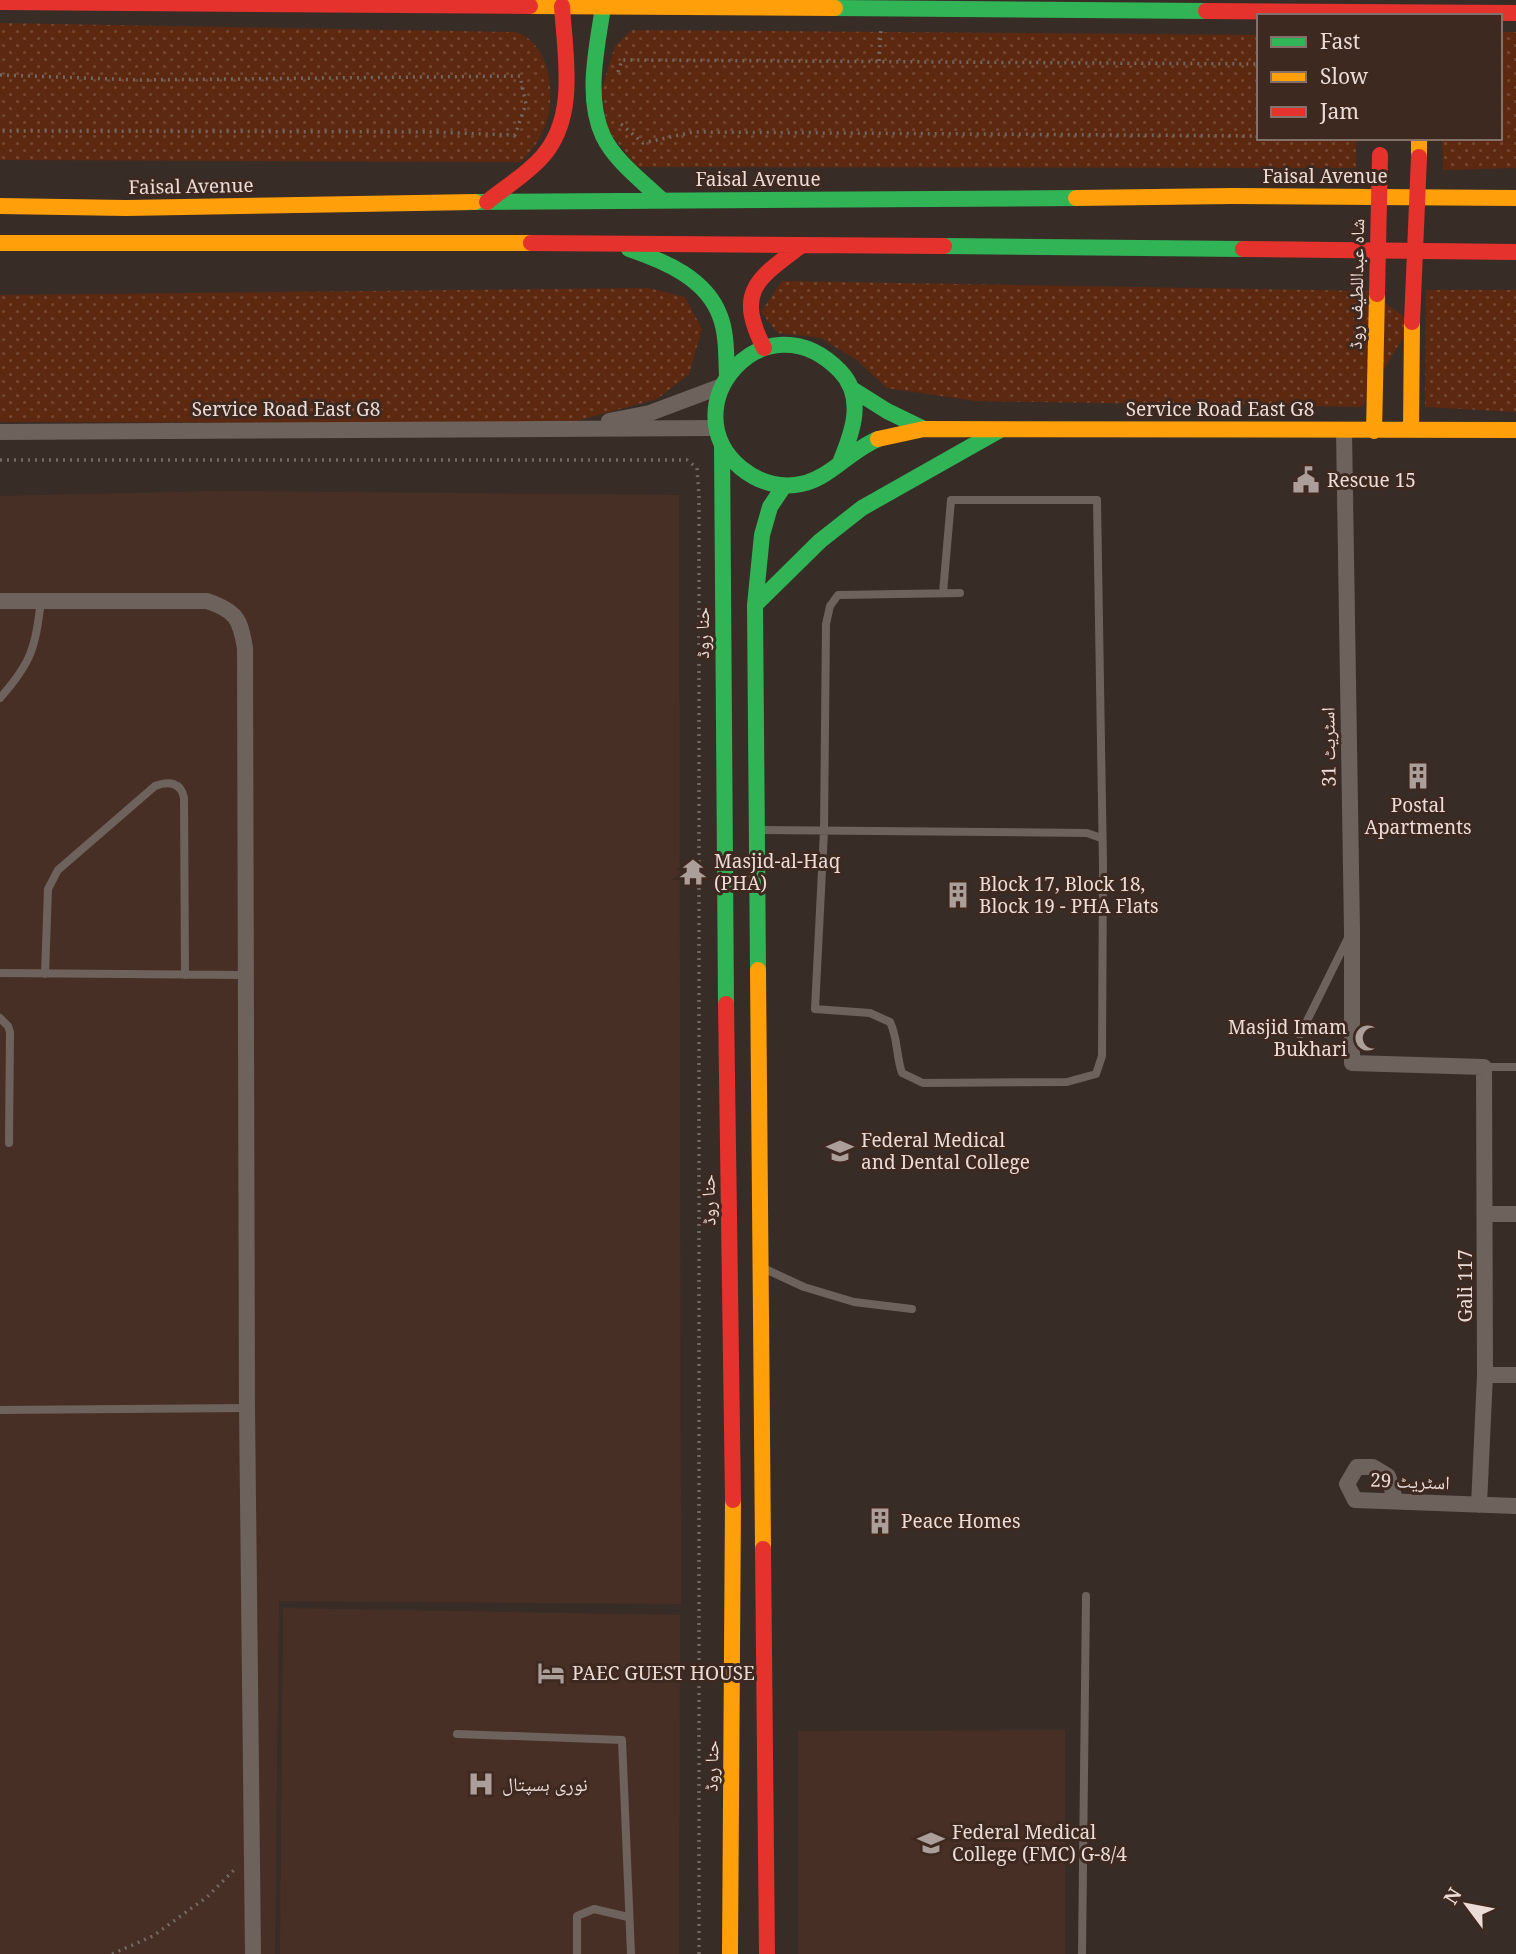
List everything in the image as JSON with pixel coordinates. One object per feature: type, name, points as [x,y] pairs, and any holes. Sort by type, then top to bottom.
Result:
[{"type":"street","points":[[0,2],[603,7],[877,5],[1423,9],[1516,13]]},
{"type":"street","points":[[487,202],[542,156],[554,141],[566,99],[562,6]]},
{"type":"street","points":[[603,7],[595,65],[594,111],[604,138],[622,163],[662,200]]},
{"type":"street","name":"شاہ عبداللطیف روڈ","points":[[1374,431],[1380,140]]},
{"type":"street","points":[[1411,430],[1419,140]]},
{"type":"street","name":"Faisal Avenue","points":[[0,206],[173,207],[1219,196],[1516,198]]},
{"type":"street","points":[[0,243],[612,243],[1516,252]]},
{"type":"street","points":[[612,243],[668,264],[688,276],[708,296],[719,313],[724,381],[715,414],[716,428],[722,445],[737,467],[747,475],[758,481],[784,486],[800,485],[815,480],[869,442],[923,429]]},
{"type":"street","points":[[764,348],[751,320],[749,303],[764,275],[802,245]]},
{"type":"street","points":[[724,381],[743,359],[764,348],[790,345],[816,351],[838,366],[852,389],[856,410],[855,431],[841,460]]},
{"type":"street","name":"Service Road East G8","points":[[572,428],[650,413],[724,381]]},
{"type":"street","points":[[852,389],[923,429]]},
{"type":"street","name":"Service Road East G8","points":[[0,432],[716,428]]},
{"type":"street","name":"Service Road East G8","points":[[923,429],[1516,430]]},
{"type":"street","points":[[755,605],[820,541],[862,508],[1002,429]]},
{"type":"street","name":"اسٹریٹ 31","points":[[1344,431],[1352,1063],[1484,1067]]},
{"type":"street","name":"حنا روڈ","points":[[722,445],[734,1568],[730,1954]]},
{"type":"street","points":[[767,1954],[755,605],[762,536],[770,507],[784,486]]},
{"type":"street","points":[[0,601],[207,601],[228,609],[242,625],[245,648],[247,1408],[253,1954]]},
{"type":"street","name":"Gali 117","points":[[1479,1505],[1485,1375],[1484,1067]]},
{"type":"street","points":[[729,1212],[760,1213]]},
{"type":"street","points":[[1486,1214],[1516,1214]]},
{"type":"street","points":[[1485,1375],[1516,1375]]},
{"type":"street","name":"اسٹریٹ 29","points":[[1395,1499],[1388,1476],[1373,1467],[1357,1467],[1347,1484],[1355,1500],[1516,1506]]},
{"type":"lane","points":[[943,593],[951,500],[1097,500],[1102,1056],[1096,1074],[1067,1082],[923,1083],[902,1073],[896,1055],[896,1034],[890,1022],[870,1013],[815,1009],[824,831],[827,624],[830,606],[838,595],[960,593]]},
{"type":"lane","points":[[0,698],[21,674],[35,646],[41,601]]},
{"type":"lane","points":[[45,974],[48,889],[51,881],[58,870],[155,786],[164,782],[179,786],[184,798],[185,975]]},
{"type":"lane","points":[[757,830],[1087,833],[1101,838]]},
{"type":"lane","points":[[1300,1035],[1352,930]]},
{"type":"lane","points":[[0,973],[246,975]]},
{"type":"lane","points":[[0,1018],[10,1032],[9,1143]]},
{"type":"lane","points":[[1484,1067],[1516,1067]]},
{"type":"lane","points":[[761,1266],[804,1287],[854,1303],[912,1309]]},
{"type":"lane","points":[[0,1410],[247,1408]]},
{"type":"lane","points":[[1082,1954],[1086,1596]]},
{"type":"lane","points":[[457,1734],[622,1740],[631,1954]]},
{"type":"lane","points":[[577,1954],[577,1916],[594,1909],[628,1917]]},
{"type":"path","points":[[877,5],[879,61]]},
{"type":"path","points":[[615,80],[622,60],[1257,64]]},
{"type":"path","points":[[0,75],[139,80],[520,76],[526,104],[516,135],[431,132],[0,131]]},
{"type":"path","points":[[614,117],[643,143],[693,132],[1257,136]]},
{"type":"path","points":[[0,460],[687,460],[696,468],[699,496],[698,1954]]},
{"type":"path","points":[[112,1954],[153,1936],[175,1921],[207,1897],[252,1853]]},
{"type":"shaded area","points":[[0,23],[516,32],[537,47],[543,59],[550,86],[549,114],[541,136],[521,162],[0,160]]},
{"type":"shaded area","points":[[632,30],[1257,35],[1257,140],[1356,140],[1356,168],[637,167],[608,130],[601,91],[615,46]]},
{"type":"shaded area","points":[[1502,32],[1516,32],[1516,168],[1443,170],[1442,140],[1502,140]]},
{"type":"shaded area","points":[[782,281],[1368,291],[1412,322],[1362,407],[975,401],[887,388],[857,360],[821,338],[778,333],[761,312]]},
{"type":"shaded area","points":[[648,288],[685,297],[702,329],[689,374],[657,399],[569,423],[0,422],[0,295]]},
{"type":"shaded area","points":[[1426,290],[1516,290],[1516,412],[1425,407]]},
{"type":"shaded area","points":[[217,491],[679,495],[681,1604],[279,1601],[275,1954],[0,1954],[0,496]]},
{"type":"shaded area","name":"نوری ہسپتال","points":[[283,1608],[680,1615],[679,1954],[280,1954]]},
{"type":"shaded area","name":"Federal Medical College (FMC) G-8/4","points":[[1065,1730],[1065,1954],[798,1954],[798,1731]]},
{"type":"traffic: fast","points":[[603,7],[594,72],[598,121],[614,154],[662,200]]},
{"type":"traffic: fast","points":[[835,8],[1206,11]]},
{"type":"traffic: fast","points":[[475,202],[1076,198]]},
{"type":"traffic: fast","points":[[944,246],[1243,249]]},
{"type":"traffic: fast","points":[[629,249],[669,265],[705,291],[714,303],[722,323],[727,376]]},
{"type":"traffic: fast","points":[[841,460],[853,426],[854,403],[848,381],[840,371],[811,350],[782,345],[756,352],[735,368],[721,390],[715,417],[721,443],[741,468],[753,476],[780,485],[807,483],[878,439]]},
{"type":"traffic: fast","points":[[852,389],[887,411],[924,429]]},
{"type":"traffic: fast","points":[[755,605],[820,541],[862,508],[1000,430]]},
{"type":"traffic: fast","points":[[722,445],[726,1004]]},
{"type":"traffic: fast","points":[[758,970],[755,605],[762,535],[770,507],[784,486]]},
{"type":"traffic: slow","points":[[530,6],[835,8]]},
{"type":"traffic: slow","points":[[1419,140],[1419,157]]},
{"type":"traffic: slow","points":[[1076,198],[1516,198]]},
{"type":"traffic: slow","points":[[0,206],[126,208],[475,202]]},
{"type":"traffic: slow","points":[[0,243],[531,243]]},
{"type":"traffic: slow","points":[[1374,431],[1377,294]]},
{"type":"traffic: slow","points":[[1411,430],[1412,322]]},
{"type":"traffic: slow","points":[[878,439],[924,429],[1516,430]]},
{"type":"traffic: slow","points":[[758,970],[763,1549]]},
{"type":"traffic: slow","points":[[730,1954],[733,1500]]},
{"type":"traffic: jam","points":[[0,2],[530,6]]},
{"type":"traffic: jam","points":[[487,202],[542,157],[561,124],[567,85],[562,6]]},
{"type":"traffic: jam","points":[[1206,11],[1516,13]]},
{"type":"traffic: jam","points":[[1377,294],[1380,155]]},
{"type":"traffic: jam","points":[[1412,322],[1419,157]]},
{"type":"traffic: jam","points":[[531,243],[944,246]]},
{"type":"traffic: jam","points":[[764,348],[751,313],[751,299],[755,288],[773,267],[802,245]]},
{"type":"traffic: jam","points":[[1243,249],[1516,252]]},
{"type":"traffic: jam","points":[[726,1004],[733,1500]]},
{"type":"traffic: jam","points":[[763,1549],[767,1954]]},
{"type":"place","name":"Rescue 15","points":[[1306,480]]},
{"type":"place","name":"Postal Apartments","points":[[1418,776]]},
{"type":"place","name":"Masjid-al-Haq (PHA)","points":[[693,872]]},
{"type":"place","name":"Block 17, Block 18, Block 19 - PHA Flats","points":[[958,895]]},
{"type":"place","name":"Masjid Imam Bukhari","points":[[1368,1038]]},
{"type":"place","name":"Federal Medical and Dental College","points":[[840,1151]]},
{"type":"place","name":"Peace Homes","points":[[880,1521]]},
{"type":"place","name":"PAEC GUEST HOUSE","points":[[551,1673]]},
{"type":"place","name":"نوری ہسپتال","points":[[481,1784]]},
{"type":"place","name":"Federal Medical College (FMC) G-8/4","points":[[931,1843]]}]
